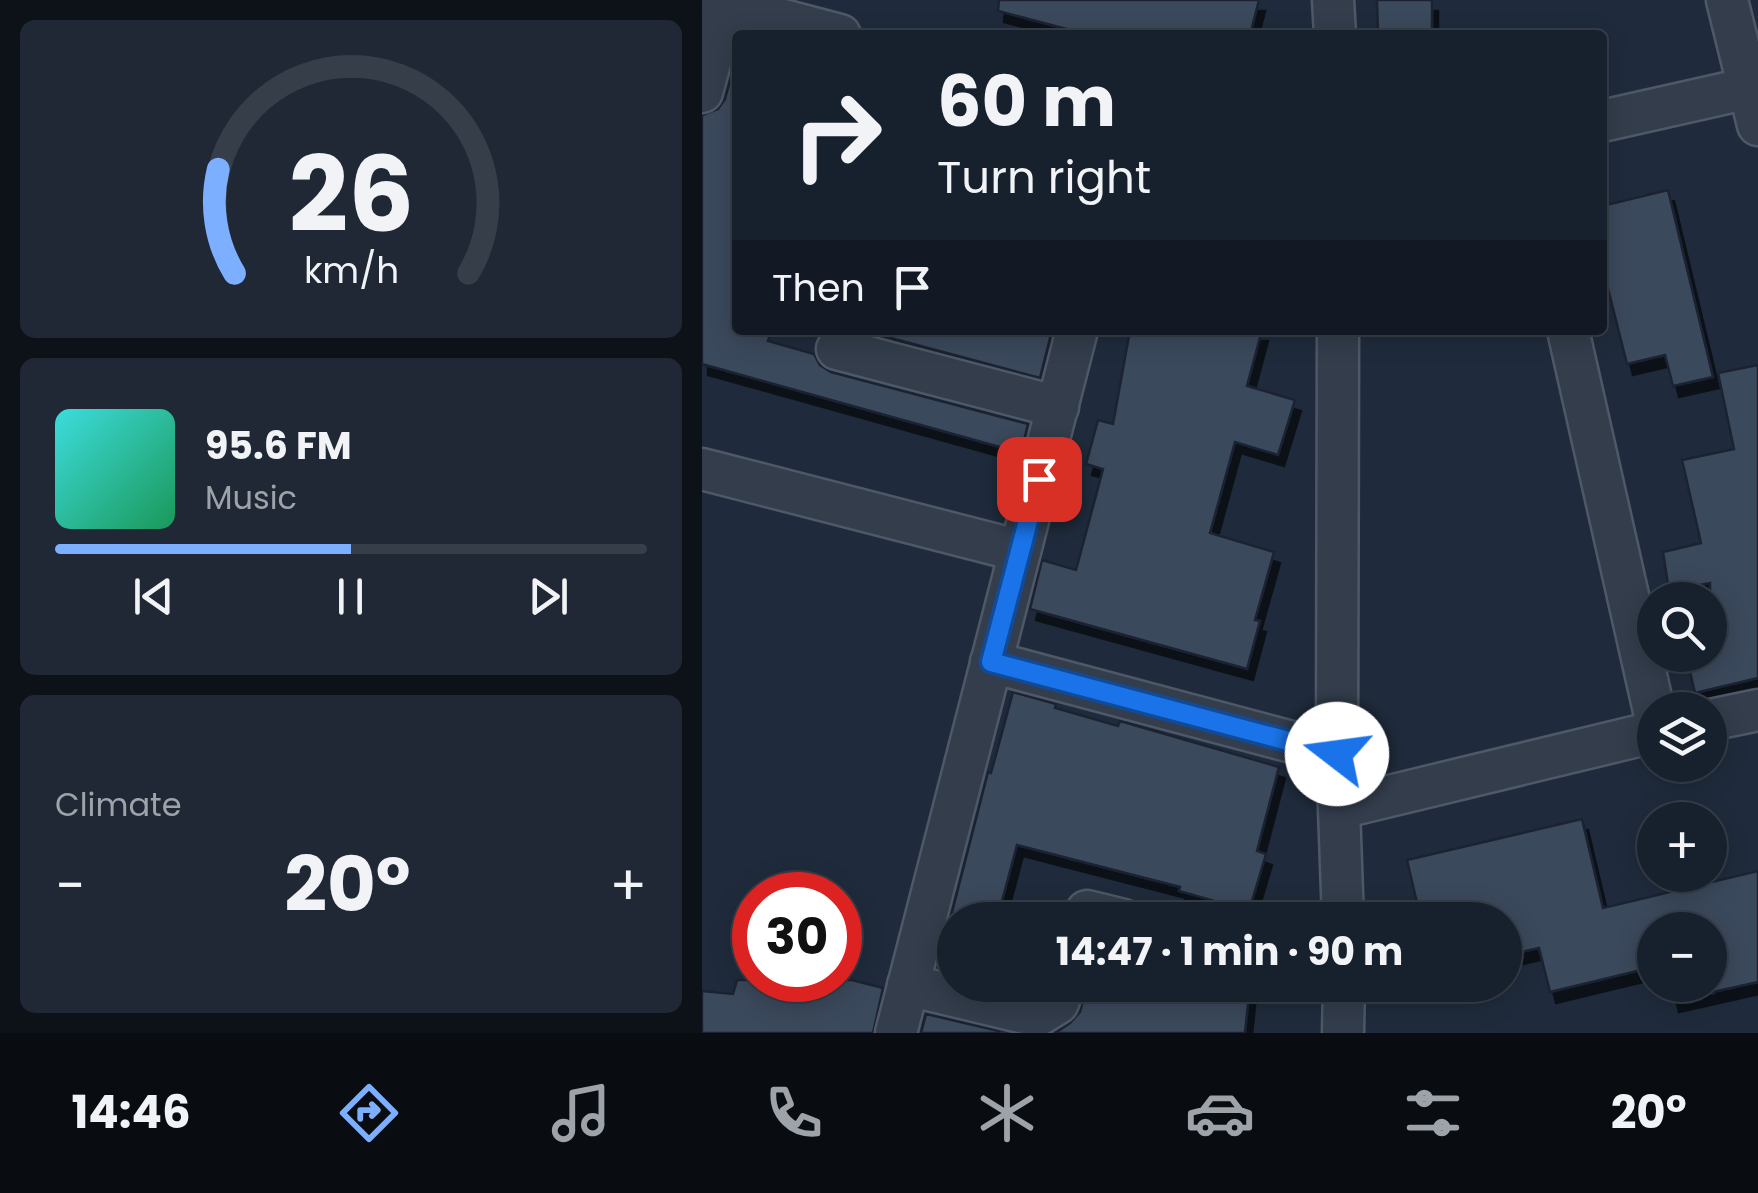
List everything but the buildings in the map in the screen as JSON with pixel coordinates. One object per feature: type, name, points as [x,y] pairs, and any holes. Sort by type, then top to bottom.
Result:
[{"type":"street","points":[[1334,0],[1334,30]]},
{"type":"street","points":[[1607,120],[1755,100],[1727,0]]},
{"type":"street","points":[[702,92],[720,2],[822,30]]},
{"type":"street","points":[[896,1033],[1076,335]]},
{"type":"street","points":[[1338,335],[1337,754],[1343,902]]},
{"type":"street","points":[[1569,335],[1649,692]]},
{"type":"street","points":[[837,349],[1058,407]]},
{"type":"street","points":[[702,469],[1020,551]]},
{"type":"street","points":[[991,662],[1337,754]]},
{"type":"street","points":[[1727,716],[1758,710]]},
{"type":"street","points":[[1340,808],[1637,736]]},
{"type":"street","points":[[908,985],[937,992]]},
{"type":"street","points":[[979,1002],[1037,1016],[1059,1002]]},
{"type":"street","points":[[1343,1033],[1344,1002]]},
{"type":"route","points":[[1039,479],[991,662],[1337,754]]}]
